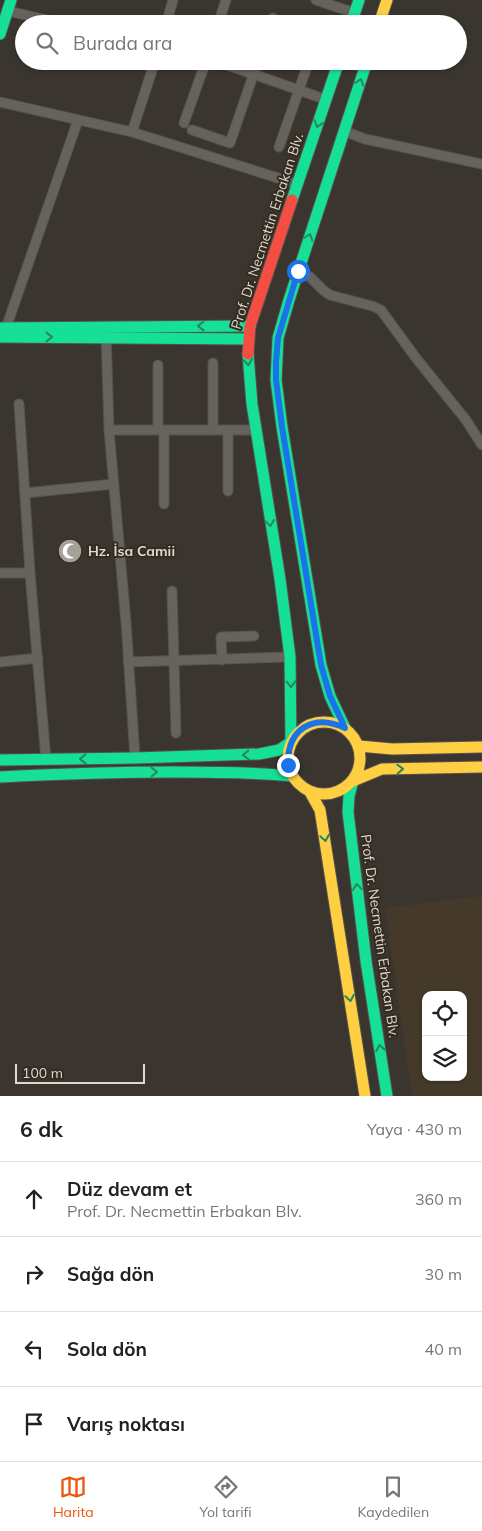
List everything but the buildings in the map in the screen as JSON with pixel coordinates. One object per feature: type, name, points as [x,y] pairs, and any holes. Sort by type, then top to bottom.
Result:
[{"type":"main road","points":[[354,15],[359,0]]},
{"type":"main road","points":[[382,15],[387,0]]},
{"type":"main road","points":[[1,28],[9,5]]},
{"type":"main road","name":"Prof. Dr. Necmettin Erbakan Blv.","points":[[291,742],[290,657],[256,430],[247,356],[248,338],[250,326],[336,70]]},
{"type":"main road","points":[[345,728],[330,696],[321,665],[282,427],[276,380],[276,362],[278,338],[298,271],[364,70]]},
{"type":"main road","points":[[106,332],[250,326]]},
{"type":"main road","points":[[2,331],[106,332],[248,338]]},
{"type":"main road","points":[[0,760],[135,758],[268,753],[279,750],[291,742],[299,732],[309,725],[321,721],[334,722],[354,736],[359,746],[361,758],[359,770],[354,781]]},
{"type":"main road","points":[[291,742],[288,753],[288,765],[292,776],[300,786],[310,792],[322,795],[334,794],[345,789],[354,781],[382,769],[482,767]]},
{"type":"main road","points":[[359,746],[392,749],[482,747]]},
{"type":"main road","points":[[0,777],[168,772],[269,773],[292,776]]},
{"type":"main road","name":"Prof. Dr. Necmettin Erbakan Blv.","points":[[354,781],[349,796],[348,812],[366,961],[387,1096]]},
{"type":"main road","points":[[310,792],[320,810],[365,1096]]},
{"type":"street","points":[[169,15],[173,0]]},
{"type":"street","points":[[221,15],[226,0]]},
{"type":"street","points":[[316,0],[347,15]]},
{"type":"street","points":[[9,5],[38,15]]},
{"type":"street","points":[[132,132],[152,70]]},
{"type":"street","points":[[184,123],[203,70]]},
{"type":"street","points":[[240,70],[327,100]]},
{"type":"street","points":[[192,130],[230,142],[255,70]]},
{"type":"street","points":[[279,147],[306,70]]},
{"type":"street","points":[[0,102],[132,132],[297,184]]},
{"type":"street","points":[[2,331],[78,120]]},
{"type":"street","points":[[344,131],[365,138],[482,164]]},
{"type":"street","points":[[298,271],[310,276],[330,295],[381,310],[416,358],[466,420],[482,445]]},
{"type":"street","points":[[106,332],[110,430],[135,758]]},
{"type":"street","points":[[212,362],[212,430]]},
{"type":"street","points":[[158,364],[164,504]]},
{"type":"street","points":[[19,404],[30,572],[46,760]]},
{"type":"street","points":[[110,430],[256,430]]},
{"type":"street","points":[[228,430],[228,491]]},
{"type":"street","points":[[25,493],[114,484]]},
{"type":"street","points":[[0,573],[30,572]]},
{"type":"street","points":[[172,592],[176,733]]},
{"type":"street","points":[[222,660],[222,637],[254,636]]},
{"type":"street","points":[[128,662],[290,657]]},
{"type":"street","points":[[0,662],[38,658]]},
{"type":"shaded area","points":[[482,896],[482,1096],[412,1096],[385,908]]},
{"type":"traffic: fast","points":[[0,34],[11,0]]},
{"type":"traffic: fast","points":[[354,15],[359,0]]},
{"type":"traffic: fast","points":[[292,200],[336,70]]},
{"type":"traffic: fast","points":[[345,728],[330,696],[321,665],[276,380],[278,338],[364,70]]},
{"type":"traffic: fast","points":[[0,328],[250,326]]},
{"type":"traffic: fast","points":[[0,337],[248,339]]},
{"type":"traffic: fast","points":[[248,354],[252,404],[280,579],[290,657],[291,742]]},
{"type":"traffic: fast","points":[[0,760],[259,754],[279,750],[291,742]]},
{"type":"traffic: fast","points":[[0,777],[86,773],[173,772],[218,772],[292,776]]},
{"type":"traffic: fast","points":[[353,781],[349,796],[348,812],[366,961],[387,1096]]},
{"type":"traffic: slow","points":[[382,15],[387,0]]},
{"type":"traffic: slow","points":[[331,722],[350,732],[358,744],[360,758],[358,772],[350,784],[338,792],[317,794],[298,784],[290,772],[288,751],[298,732],[310,724],[331,722]]},
{"type":"traffic: slow","points":[[359,746],[392,749],[482,747]]},
{"type":"traffic: slow","points":[[353,781],[382,769],[482,767]]},
{"type":"traffic: slow","points":[[310,792],[320,810],[365,1096]]},
{"type":"traffic: jam","points":[[248,354],[250,326],[292,200]]},
{"type":"place","name":"Hz. İsa Camii","points":[[70,551]]},
{"type":"route","points":[[288,765],[288,753],[291,742],[299,732],[309,725],[321,721],[334,722],[345,728],[330,696],[321,665],[276,380],[278,338],[298,271]]}]
